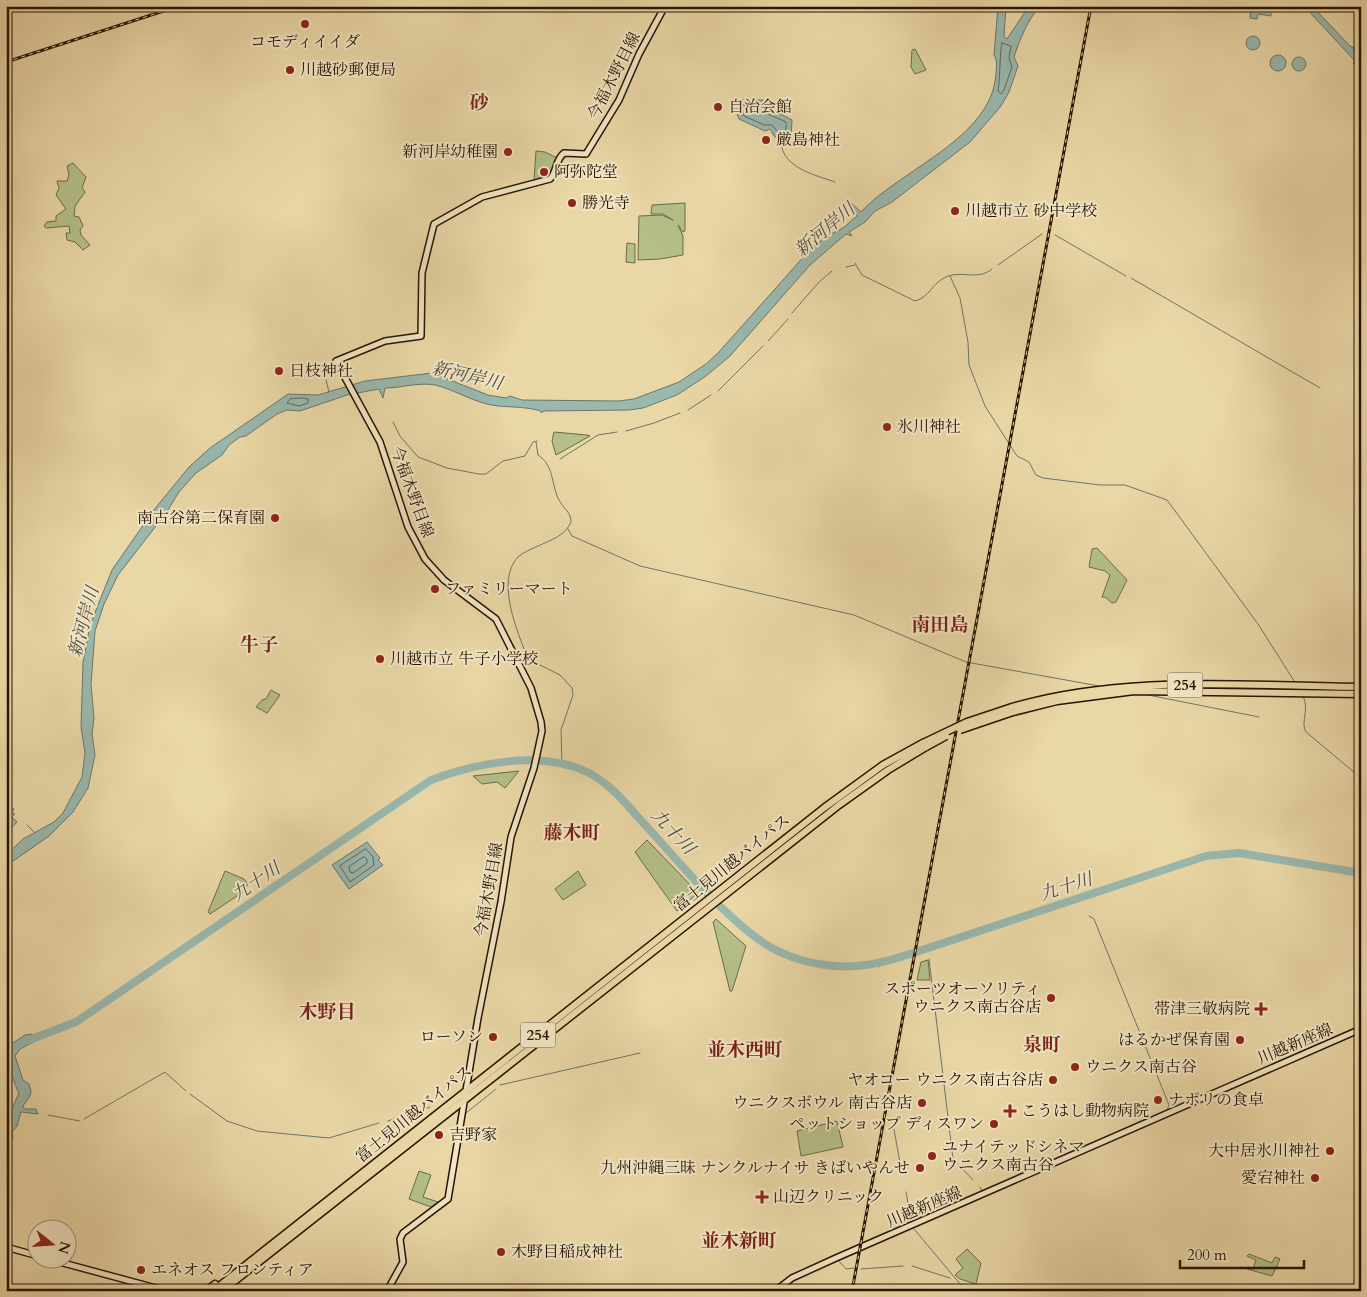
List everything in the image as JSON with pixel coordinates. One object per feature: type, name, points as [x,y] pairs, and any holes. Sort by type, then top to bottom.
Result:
[{"type":"highway","name":"富士見川越バイパス","points":[[213,1291],[381,1165],[723,892],[839,805],[924,745],[1012,709],[1063,694],[1126,685],[1361,688]]},
{"type":"highway","name":"富士見川越バイパス","points":[[1012,709],[1134,691],[1361,694]]},
{"type":"highway","name":"富士見川越バイパス","points":[[222,1291],[371,1166],[466,1090],[706,906]]},
{"type":"highway","name":"254","points":[[228,1291],[356,1189],[381,1165]]},
{"type":"highway","name":"254","points":[[206,1291],[336,1189],[359,1172],[371,1166]]},
{"type":"main road","name":"今福木野目線","points":[[387,1291],[403,1262],[400,1239],[403,1233],[448,1198],[464,1100],[502,902],[511,837],[534,768],[542,731],[536,700],[494,615],[469,600],[444,580],[425,559],[408,527],[380,442],[341,374],[336,361],[385,341],[421,336],[422,273],[434,224],[482,197],[552,178],[559,157],[564,153],[586,154],[618,103],[639,54],[665,6]]},
{"type":"main road","name":"川越新座線","points":[[775,1291],[792,1278],[836,1258],[1361,1030]]},
{"type":"main road","points":[[6,1247],[28,1253]]},
{"type":"main road","points":[[78,1267],[167,1291]]},
{"type":"green space","points":[[915,49],[926,70],[915,74],[911,67],[912,50]]},
{"type":"green space","points":[[536,151],[545,152],[557,158],[552,175],[534,180]]},
{"type":"green space","points":[[73,163],[86,177],[82,188],[85,192],[75,206],[74,216],[79,217],[83,226],[80,230],[81,235],[90,245],[83,250],[75,242],[67,240],[66,233],[70,233],[69,226],[46,228],[44,226],[47,222],[56,221],[56,216],[66,209],[56,195],[59,188],[57,181],[67,181],[69,174],[67,166]]},
{"type":"green space","points":[[685,203],[685,231],[683,232],[678,225],[683,236],[683,255],[638,260],[639,216],[662,215],[673,220],[663,214],[651,214],[652,205]]},
{"type":"green space","points":[[627,243],[635,244],[635,263],[626,262]]},
{"type":"green space","points":[[554,432],[590,436],[556,455],[552,441]]},
{"type":"green space","points":[[1097,548],[1127,580],[1116,602],[1112,603],[1105,597],[1102,597],[1110,575],[1105,571],[1089,567],[1092,549]]},
{"type":"green space","points":[[271,690],[280,695],[267,713],[256,707],[262,700],[266,699]]},
{"type":"green space","points":[[519,771],[505,788],[497,782],[482,784],[473,776]]},
{"type":"green space","points":[[647,840],[698,893],[677,911],[635,852]]},
{"type":"green space","points":[[225,871],[244,879],[248,884],[243,892],[210,914],[208,912]]},
{"type":"green space","points":[[578,871],[586,885],[563,900],[555,889]]},
{"type":"green space","points":[[716,919],[746,946],[732,991],[730,991],[713,922]]},
{"type":"green space","points":[[928,960],[930,980],[917,980],[921,962]]},
{"type":"green space","points":[[837,1121],[843,1147],[801,1156],[797,1131]]},
{"type":"green space","points":[[419,1171],[431,1175],[423,1197],[438,1202],[431,1207],[409,1199]]},
{"type":"green space","points":[[967,1249],[981,1263],[976,1284],[960,1279],[955,1275],[963,1268],[956,1259]]},
{"type":"green space","points":[[1249,1254],[1272,1263],[1275,1257],[1280,1259],[1272,1276],[1247,1269],[1248,1267],[1253,1269],[1256,1260],[1247,1256]]},
{"type":"water","points":[[998,6],[1006,6],[1004,36],[1007,39],[1029,6],[1040,6],[1028,24],[1019,44],[1014,57],[1018,66],[1009,92],[1001,106],[970,142],[892,202],[875,211],[865,222],[849,232],[852,236],[846,234],[810,265],[730,356],[706,376],[677,395],[643,408],[629,410],[543,411],[542,413],[529,408],[490,405],[435,385],[422,384],[385,388],[383,398],[379,389],[347,395],[300,411],[287,410],[277,414],[246,436],[240,437],[229,445],[222,455],[196,473],[179,492],[166,513],[118,575],[104,604],[95,631],[91,684],[94,718],[92,734],[95,755],[88,788],[73,812],[49,836],[6,866],[6,855],[23,839],[54,822],[63,813],[82,777],[85,753],[81,727],[83,663],[90,625],[112,570],[153,511],[189,467],[210,448],[288,394],[318,395],[365,381],[432,373],[488,395],[506,398],[510,396],[522,400],[618,401],[634,399],[679,382],[706,364],[718,353],[807,253],[825,237],[843,228],[857,216],[850,202],[861,212],[878,196],[942,151],[979,117],[991,97],[996,74],[994,55]]},
{"type":"water","points":[[1251,6],[1258,6],[1258,11],[1259,6],[1271,6],[1271,16],[1258,14],[1257,19],[1250,18]]},
{"type":"water","points":[[1304,6],[1312,6],[1350,46],[1359,50],[1353,50],[1361,58],[1361,61],[1355,65],[1353,63],[1355,61]]},
{"type":"water","points":[[1250,36],[1256,36],[1260,43],[1256,50],[1250,50],[1246,46],[1246,40]]},
{"type":"water","points":[[1278,55],[1286,63],[1278,71],[1270,63]]},
{"type":"water","points":[[1296,57],[1302,57],[1306,64],[1302,71],[1296,71],[1292,67],[1292,61]]},
{"type":"water","points":[[732,100],[763,100],[771,109],[792,120],[791,137],[786,143],[774,136],[770,129],[765,131],[739,119]]},
{"type":"water","points":[[6,802],[14,809],[12,812],[15,814],[12,817],[17,822],[6,834]]},
{"type":"water","points":[[367,842],[380,858],[378,860],[383,865],[349,889],[332,865]]},
{"type":"water","points":[[32,1034],[34,1042],[20,1049],[15,1056],[23,1080],[29,1084],[31,1091],[23,1106],[24,1109],[36,1109],[38,1114],[21,1112],[17,1126],[12,1132],[13,1138],[6,1154],[6,1123],[19,1095],[6,1058],[6,1037],[13,1043],[25,1035]]},
{"type":"waterway","points":[[784,140],[782,148],[785,156],[797,167],[835,182]]},
{"type":"waterway","points":[[998,265],[1042,234]]},
{"type":"waterway","points":[[1055,235],[1126,276]]},
{"type":"waterway","points":[[855,263],[862,275],[915,301],[924,296],[946,277],[958,274],[976,275],[987,273],[992,269]]},
{"type":"waterway","points":[[846,267],[855,265]]},
{"type":"waterway","points":[[792,313],[819,282],[832,271]]},
{"type":"waterway","points":[[950,276],[960,298],[968,342],[969,365],[985,406],[1017,456],[1029,462],[1036,475],[1043,478],[1100,485],[1125,485],[1167,500],[1258,624],[1296,684]]},
{"type":"waterway","points":[[1131,278],[1320,388]]},
{"type":"waterway","points":[[768,341],[788,319]]},
{"type":"waterway","points":[[718,391],[763,346]]},
{"type":"waterway","points":[[326,380],[329,392]]},
{"type":"waterway","points":[[688,410],[711,395]]},
{"type":"waterway","points":[[626,431],[680,413]]},
{"type":"waterway","points":[[393,422],[400,436],[418,457],[447,468],[479,474],[486,474],[503,461],[525,456],[533,442],[537,441]]},
{"type":"waterway","points":[[560,459],[598,435],[617,432]]},
{"type":"waterway","points":[[536,442],[538,455],[550,469],[558,498],[570,515],[571,522],[565,531],[557,537],[518,557],[511,567],[508,579],[508,593],[514,622],[528,659],[560,675],[572,688],[573,695],[561,730],[562,764]]},
{"type":"waterway","points":[[568,529],[572,536],[640,566],[854,615],[966,662],[1099,686]]},
{"type":"waterway","points":[[1143,694],[1259,717]]},
{"type":"waterway","points":[[1303,696],[1306,706],[1304,724],[1306,732],[1361,778]]},
{"type":"waterway","name":"九十川","points":[[24,1042],[76,1022],[431,780],[468,768],[509,761],[529,760],[569,765],[596,777],[620,797],[710,896],[746,930],[763,943],[780,952],[800,960],[822,965],[855,966],[896,958],[1206,856],[1239,853],[1361,873]]},
{"type":"waterway","points":[[6,796],[9,799]]},
{"type":"waterway","points":[[27,825],[34,832]]},
{"type":"waterway","points":[[1089,916],[1094,919],[1169,1105],[1167,1110],[1123,1129]]},
{"type":"waterway","points":[[929,959],[953,1159]]},
{"type":"waterway","name":"九十川","points":[[878,963],[879,967]]},
{"type":"waterway","points":[[500,1085],[640,1053]]},
{"type":"waterway","points":[[84,1119],[165,1072],[186,1091]]},
{"type":"waterway","points":[[466,1113],[496,1089]]},
{"type":"waterway","points":[[190,1094],[227,1121],[257,1131],[329,1138],[379,1123]]},
{"type":"waterway","points":[[880,1096],[884,1102]]},
{"type":"waterway","points":[[388,1121],[430,1107]]},
{"type":"waterway","points":[[48,1115],[80,1121]]},
{"type":"waterway","points":[[893,1124],[902,1174]]},
{"type":"waterway","points":[[958,1164],[973,1180]]},
{"type":"waterway","points":[[980,1187],[982,1191]]},
{"type":"waterway","points":[[906,1192],[911,1220]]},
{"type":"waterway","points":[[914,1229],[966,1291]]},
{"type":"waterway","points":[[839,1261],[846,1269],[854,1268]]},
{"type":"waterway","points":[[861,1269],[903,1266]]},
{"type":"waterway","points":[[912,1266],[950,1278]]},
{"type":"railway","points":[[6,62],[179,6]]},
{"type":"railway","points":[[852,1291],[1091,6]]},
{"type":"place","name":"コモディイイダ","points":[[305,24]]},
{"type":"place","name":"川越砂郵便局","points":[[290,70]]},
{"type":"place","name":"自治会館","points":[[718,107]]},
{"type":"place","name":"厳島神社","points":[[766,140]]},
{"type":"place","name":"新河岸幼稚園","points":[[508,152]]},
{"type":"place","name":"阿弥陀堂","points":[[544,172]]},
{"type":"place","name":"勝光寺","points":[[572,203]]},
{"type":"place","name":"川越市立 砂中学校","points":[[955,211]]},
{"type":"place","name":"日枝神社","points":[[279,371]]},
{"type":"place","name":"氷川神社","points":[[887,427]]},
{"type":"place","name":"南古谷第二保育園","points":[[275,518]]},
{"type":"place","name":"ファミリーマート","points":[[435,589]]},
{"type":"place","name":"川越市立 牛子小学校","points":[[380,659]]},
{"type":"place","name":"スポーツオーソリティ ウニクス南古谷店","points":[[1051,998]]},
{"type":"place","name":"帯津三敬病院","points":[[1261,1009]]},
{"type":"place","name":"ローソン","points":[[493,1037]]},
{"type":"place","name":"はるかぜ保育園","points":[[1240,1040]]},
{"type":"place","name":"ウニクス南古谷","points":[[1075,1067]]},
{"type":"place","name":"ヤオコー ウニクス南古谷店","points":[[1053,1080]]},
{"type":"place","name":"ナポリの食卓","points":[[1158,1100]]},
{"type":"place","name":"ウニクスボウル 南古谷店","points":[[922,1103]]},
{"type":"place","name":"こうはし動物病院","points":[[1010,1111]]},
{"type":"place","name":"ペットショップ ディスワン","points":[[994,1124]]},
{"type":"place","name":"吉野家","points":[[439,1135]]},
{"type":"place","name":"大中居氷川神社","points":[[1330,1151]]},
{"type":"place","name":"ユナイテッドシネマ ウニクス南古谷","points":[[932,1156]]},
{"type":"place","name":"九州沖縄三昧 ナンクルナイサ きばいやんせ","points":[[920,1168]]},
{"type":"place","name":"愛宕神社","points":[[1315,1178]]},
{"type":"place","name":"山辺クリニック","points":[[762,1197]]},
{"type":"place","name":"木野目稲成神社","points":[[501,1252]]},
{"type":"place","name":"エネオス フロンティア","points":[[141,1270]]},
{"type":"district","name":"砂","points":[[479,103]]},
{"type":"district","name":"南田島","points":[[940,625]]},
{"type":"district","name":"牛子","points":[[259,645]]},
{"type":"district","name":"藤木町","points":[[572,833]]},
{"type":"district","name":"木野目","points":[[327,1012]]},
{"type":"district","name":"泉町","points":[[1042,1045]]},
{"type":"district","name":"並木西町","points":[[745,1050]]},
{"type":"district","name":"並木新町","points":[[739,1241]]},
{"type":"water label","name":"新河岸川","points":[[825,230]]},
{"type":"water label","name":"新河岸川","points":[[467,376]]},
{"type":"water label","name":"新河岸川","points":[[84,622]]}]
